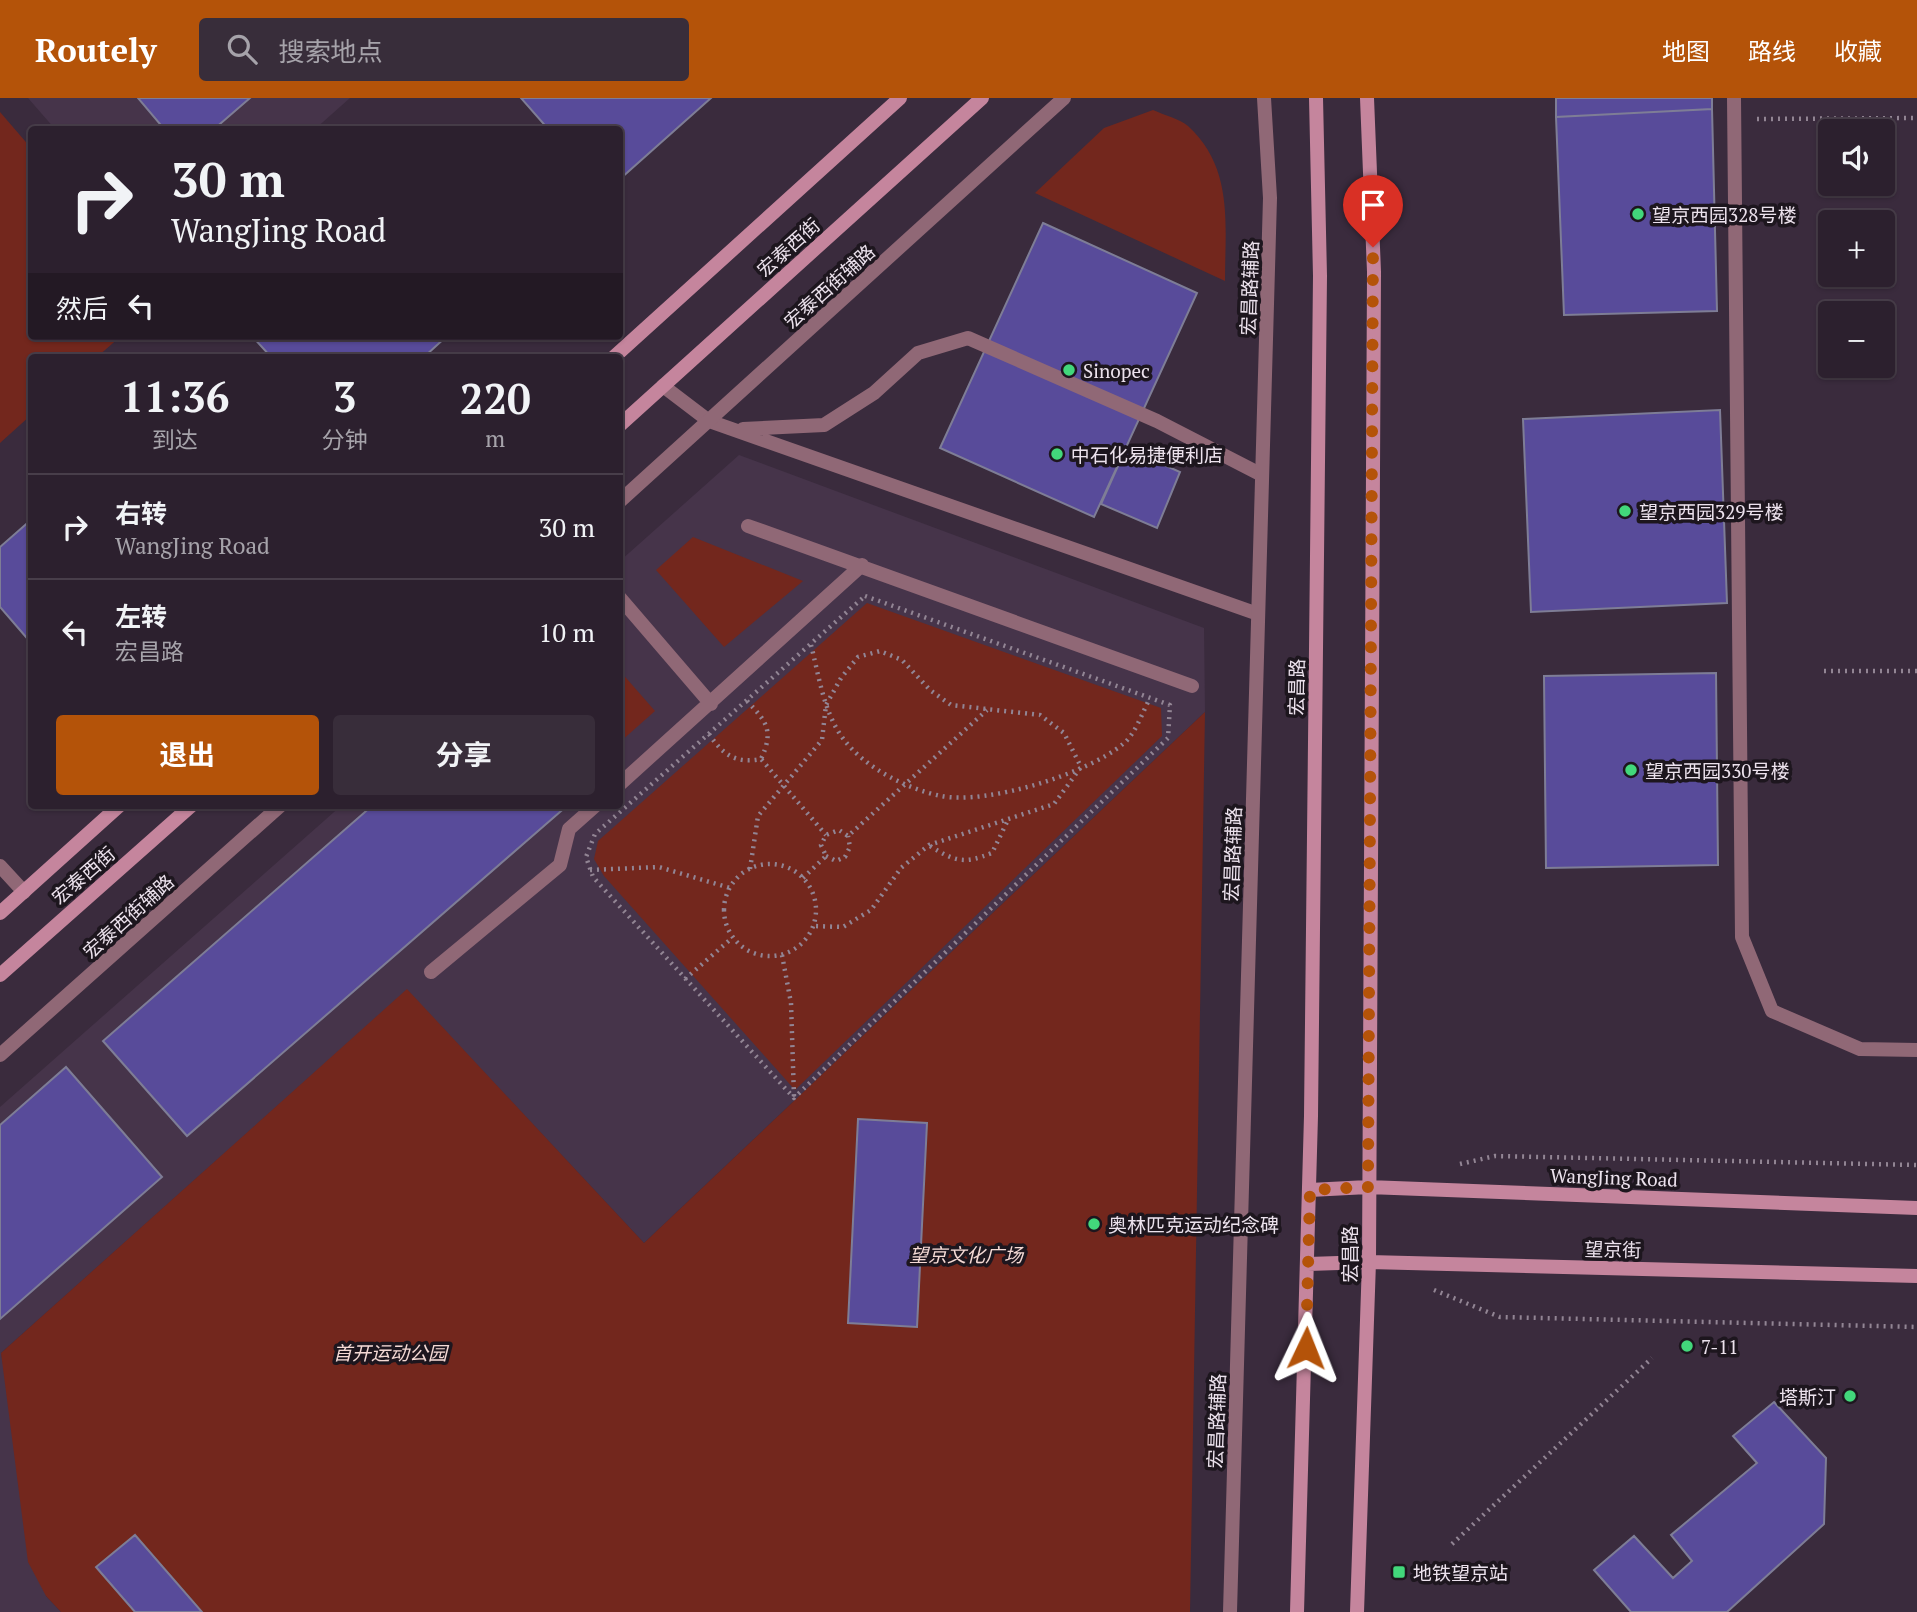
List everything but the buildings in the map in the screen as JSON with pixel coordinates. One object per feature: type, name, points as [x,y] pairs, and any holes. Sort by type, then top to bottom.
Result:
[{"type":"main road","name":"宏泰西街","points":[[617,354],[900,98]]},
{"type":"main road","name":"宏泰西街","points":[[623,422],[982,98]]},
{"type":"main road","name":"宏昌路","points":[[1297,1612],[1310,1190],[1320,276],[1316,98]]},
{"type":"main road","name":"宏昌路","points":[[1357,1612],[1369,1262],[1374,272],[1367,98]]},
{"type":"main road","name":"宏泰西街","points":[[0,913],[116,809]]},
{"type":"main road","name":"宏泰西街","points":[[0,975],[187,809]]},
{"type":"main road","name":"WangJing Road","points":[[1310,1190],[1368,1187],[1917,1208]]},
{"type":"main road","name":"望京街","points":[[1308,1264],[1369,1262],[1917,1276]]},
{"type":"street","name":"宏泰西街辅路","points":[[623,498],[1064,98]]},
{"type":"street","name":"宏昌路辅路","points":[[1230,1612],[1270,198],[1264,98]]},
{"type":"street","points":[[1734,98],[1742,937],[1772,1011],[1860,1049],[1917,1050]]},
{"type":"street","points":[[735,430],[824,425],[874,393],[918,353],[968,338],[1157,421],[1262,475]]},
{"type":"street","points":[[663,386],[709,421],[1258,614]]},
{"type":"street","points":[[748,526],[1192,686]]},
{"type":"street","points":[[623,781],[862,565]]},
{"type":"street","points":[[623,602],[710,704]]},
{"type":"street","name":"宏泰西街辅路","points":[[0,1055],[277,809]]},
{"type":"street","points":[[431,972],[560,865],[569,829],[592,809]]},
{"type":"street","points":[[0,866],[23,892]]},
{"type":"path","points":[[1734,119],[1917,118]]},
{"type":"path","points":[[865,596],[1170,705],[1168,738],[794,1098],[593,877],[586,856],[595,834],[865,596]]},
{"type":"path","points":[[811,644],[826,705],[844,740],[865,760],[906,785],[942,797],[993,795],[1043,784],[1081,768],[1125,743],[1150,698]]},
{"type":"path","points":[[750,869],[758,816],[822,740],[826,705],[841,678],[858,657],[880,651],[902,660],[930,690],[951,705],[1040,715],[1064,733],[1081,768]]},
{"type":"path","points":[[1824,671],[1917,671]]},
{"type":"path","points":[[747,700],[767,726],[770,740],[761,759]]},
{"type":"path","points":[[848,836],[988,710]]},
{"type":"path","points":[[709,734],[731,758],[745,762],[761,759]]},
{"type":"path","points":[[761,759],[826,835]]},
{"type":"path","points":[[813,926],[843,928],[871,910],[901,868],[929,845],[1007,822],[1054,804],[1081,768]]},
{"type":"path","points":[[929,845],[948,858],[969,862],[992,853],[1007,822]]},
{"type":"path","points":[[839,830],[848,836],[850,847],[845,857],[836,861],[826,856],[821,845],[826,835],[839,830]]},
{"type":"path","points":[[803,878],[826,856]]},
{"type":"path","points":[[778,865],[803,878],[815,900],[813,926],[802,943],[782,954],[758,955],[732,938],[724,917],[730,888],[750,869],[778,865]]},
{"type":"path","points":[[590,870],[659,867],[730,888]]},
{"type":"path","points":[[685,979],[732,938]]},
{"type":"path","points":[[782,954],[791,1003],[794,1098]]},
{"type":"path","points":[[1454,1166],[1495,1156],[1917,1165]]},
{"type":"path","points":[[1429,1287],[1500,1317],[1917,1327]]},
{"type":"path","points":[[1452,1544],[1652,1358]]},
{"type":"shaded area","points":[[28,98],[350,98],[318,126],[52,126]]},
{"type":"shaded area","points":[[739,455],[1204,628],[1205,712],[644,1243],[407,990],[1,1353],[46,1596],[61,1612],[0,1612],[0,1107],[337,809],[623,809],[623,558]]},
{"type":"green space","points":[[1153,110],[1188,126],[1203,142],[1213,160],[1224,198],[1225,281],[1035,193],[1104,128]]},
{"type":"green space","points":[[0,112],[28,145],[28,340],[116,340],[100,354],[28,354],[28,418],[0,443]]},
{"type":"green space","points":[[693,537],[803,581],[724,647],[656,570]]},
{"type":"green space","points":[[867,603],[1161,708],[1162,736],[795,1090],[604,876],[594,859],[598,841]]},
{"type":"green space","points":[[623,674],[655,711],[623,739]]},
{"type":"green space","points":[[1205,712],[1190,1612],[61,1612],[46,1596],[28,1562],[1,1353],[407,989],[644,1243]]},
{"type":"place","name":"望京西园328号楼","points":[[1638,214]]},
{"type":"place","name":"Sinopec","points":[[1069,370]]},
{"type":"place","name":"中石化易捷便利店","points":[[1057,454]]},
{"type":"place","name":"望京西园329号楼","points":[[1625,511]]},
{"type":"place","name":"望京西园330号楼","points":[[1631,770]]},
{"type":"place","name":"奥林匹克运动纪念碑","points":[[1094,1224]]},
{"type":"place","name":"7-11","points":[[1687,1346]]},
{"type":"place","name":"塔斯汀","points":[[1850,1396]]},
{"type":"place","name":"地铁望京站","points":[[1399,1572]]},
{"type":"route","points":[[1306,1348],[1310,1190],[1368,1187],[1373,247]]},
{"type":"park label","name":"望京文化广场","points":[[966,1254]]},
{"type":"park label","name":"首开运动公园","points":[[390,1352]]}]
